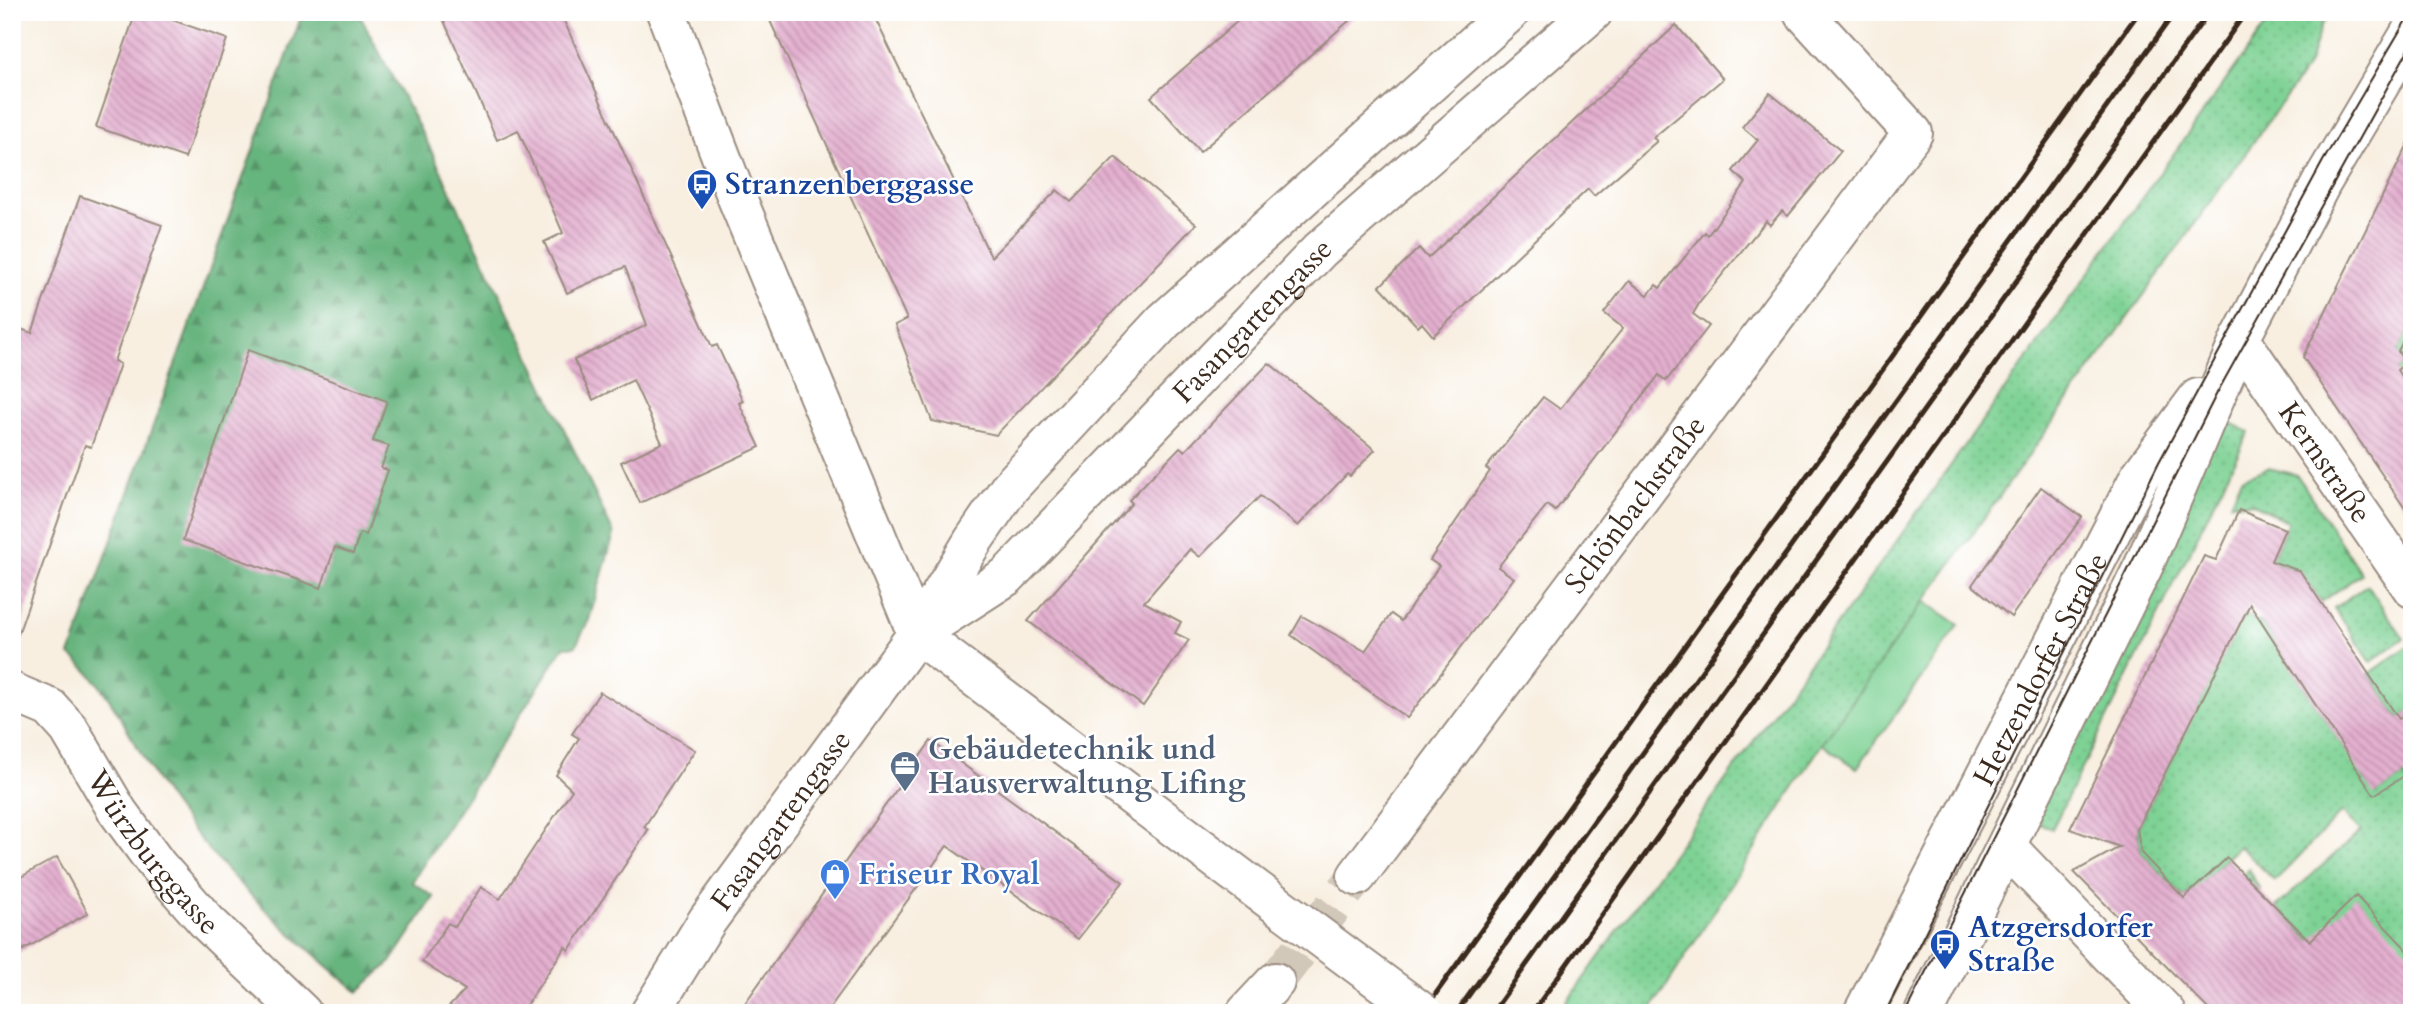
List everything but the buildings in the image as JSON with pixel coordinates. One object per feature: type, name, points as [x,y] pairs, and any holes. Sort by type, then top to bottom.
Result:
[{"type":"main road","points":[[666,12],[737,198],[917,634],[1423,1013]]},
{"type":"main road","name":"Fasangartengasse","points":[[650,1013],[707,921],[917,634],[973,541],[1010,487],[1164,321],[1510,12]]},
{"type":"main road","name":"Fasangartengasse","points":[[917,634],[1007,576],[1320,250],[1593,12]]},
{"type":"main road","name":"Schönbachstraße","points":[[1357,876],[1913,133],[1802,12]]},
{"type":"main road","name":"Hetzendorfer Straße","points":[[1924,1013],[2144,565],[2239,339],[2322,182],[2412,30]]},
{"type":"main road","name":"Hetzendorfer Straße","points":[[1863,1013],[2140,476],[2239,339]]},
{"type":"main road","name":"Kernstraße","points":[[2239,339],[2412,588]]},
{"type":"main road","name":"Würzburggasse","points":[[12,692],[50,708],[69,729],[118,812],[157,864],[208,923],[302,1013]]},
{"type":"main road","points":[[2007,847],[2166,1013]]},
{"type":"main road","points":[[1246,1013],[1275,982]]},
{"type":"green space","points":[[303,12],[358,12],[430,148],[614,534],[589,620],[575,647],[564,647],[412,882],[434,897],[391,962],[358,992],[281,925],[211,852],[157,781],[112,703],[86,669],[70,655]]},
{"type":"green space","points":[[2275,12],[2331,12],[2321,26],[2308,66],[1822,744],[1649,1013],[1559,1013]]},
{"type":"green space","points":[[2412,323],[2412,393],[2397,370],[2405,364],[2398,351]]},
{"type":"green space","points":[[2220,418],[2249,432],[2052,829],[2023,815]]},
{"type":"green space","points":[[2268,468],[2297,475],[2361,574],[2321,602],[2300,571],[2271,561],[2288,522],[2252,503],[2231,503],[2242,478]]},
{"type":"green space","points":[[2367,585],[2404,638],[2371,662],[2334,608]]},
{"type":"green space","points":[[1924,601],[1959,625],[1857,768],[1822,744]]},
{"type":"green space","points":[[2243,614],[2262,623],[2375,794],[2404,776],[2412,789],[2412,955],[2311,940],[2276,907],[2361,831],[2342,812],[2275,881],[2239,846],[2205,879],[2221,896],[2249,869],[2260,891],[2231,920],[2222,920],[2192,889],[2184,898],[2141,853],[2137,829]]},
{"type":"green space","points":[[2410,645],[2412,710],[2399,719],[2369,674]]},
{"type":"tunnel","points":[[1275,982],[1357,876]]},
{"type":"tram line","points":[[1885,1013],[2159,462],[2323,161],[2411,12]]},
{"type":"tram line","points":[[1905,1013],[2217,393],[2412,43]]},
{"type":"railway","points":[[1422,1013],[2139,12]]},
{"type":"railway","points":[[1456,1013],[2175,12]]},
{"type":"railway","points":[[1492,1013],[2209,12]]},
{"type":"railway","points":[[1532,1013],[2246,12]]},
{"type":"place","name":"Stranzenberggasse","points":[[702,211]]},
{"type":"place","name":"Gebäudetechnik und Hausverwaltung Lifing","points":[[905,793]]},
{"type":"place","name":"Friseur Royal","points":[[835,901]]},
{"type":"place","name":"Atzgersdorfer Straße","points":[[1945,971]]}]
